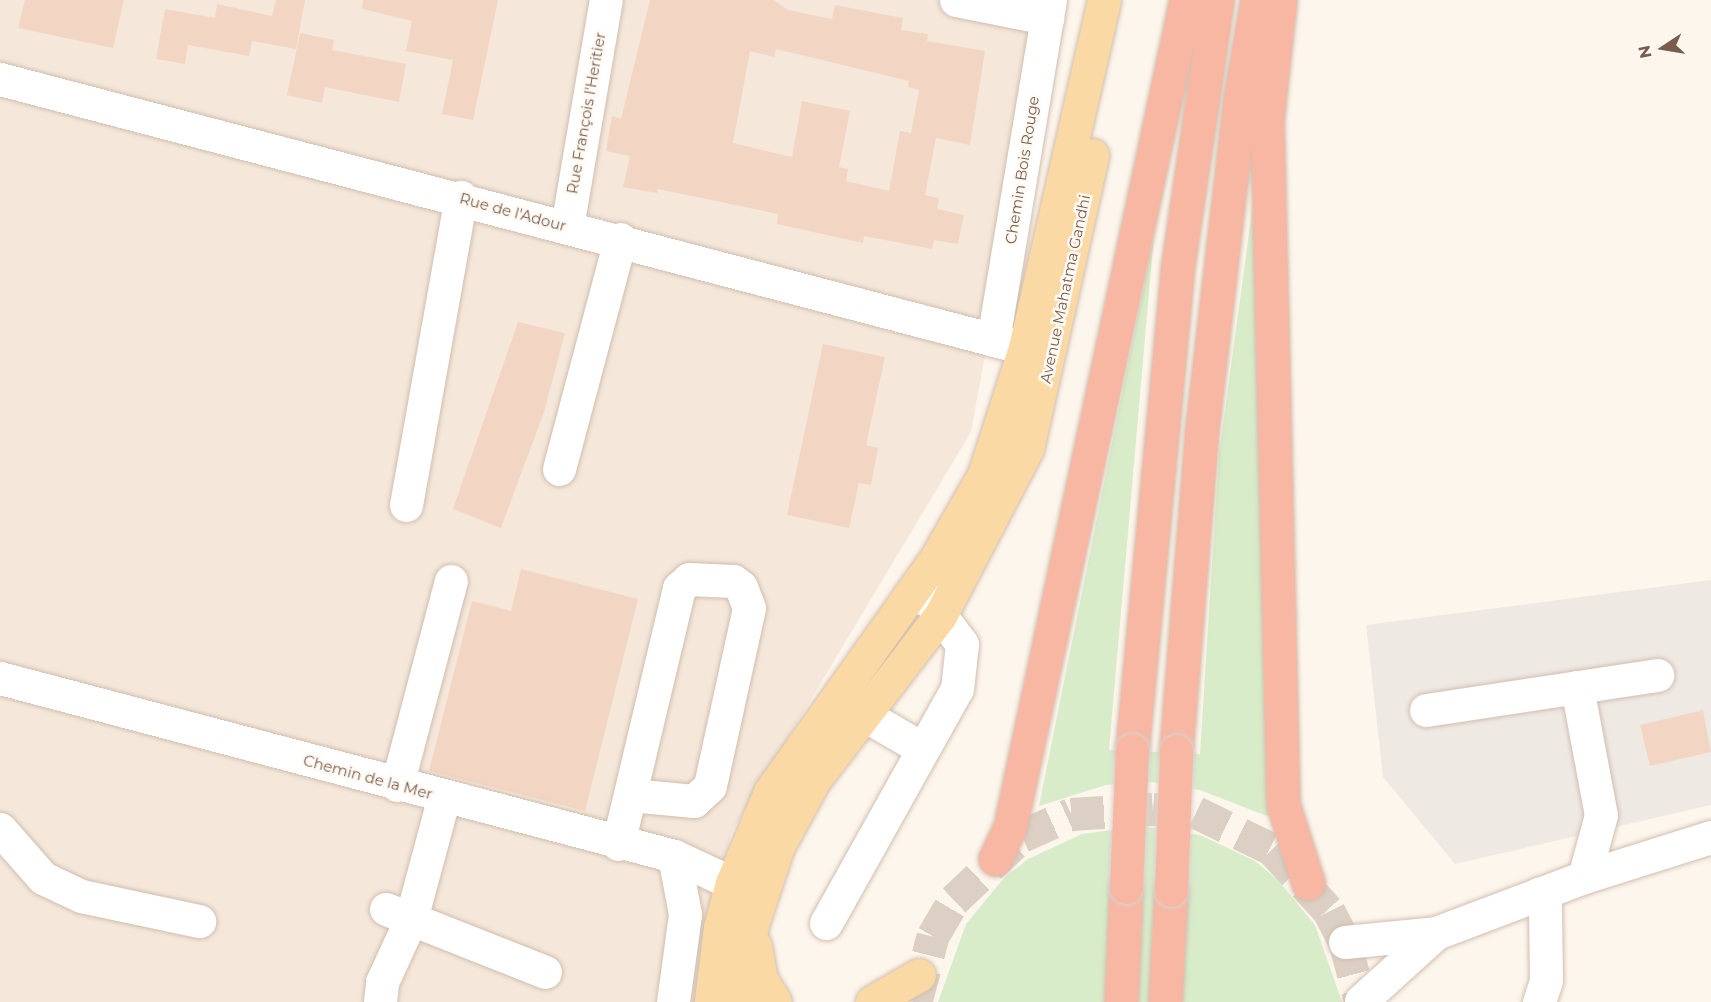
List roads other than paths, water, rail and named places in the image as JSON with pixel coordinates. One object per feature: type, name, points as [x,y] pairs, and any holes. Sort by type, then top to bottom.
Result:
[{"type":"highway","points":[[995,859],[1010,827],[1186,0]]},
{"type":"highway","points":[[1121,1002],[1132,750],[1174,295],[1217,0]]},
{"type":"highway","points":[[1165,1002],[1176,751],[1202,425],[1240,100],[1257,0]]},
{"type":"highway","points":[[1280,0],[1267,119],[1283,804],[1308,883]]},
{"type":"main road","name":"Avenue Mahatma Gandhi","points":[[862,714],[858,693],[864,680],[926,604],[937,557],[984,475],[1025,348],[1104,0]]},
{"type":"main road","name":"Avenue Mahatma Gandhi","points":[[711,1002],[720,928],[732,883],[770,792],[926,604],[969,564],[1009,489],[1038,417],[1121,0]]},
{"type":"main road","name":"Avenue Mahatma Gandhi","points":[[969,564],[1031,385],[1025,348]]},
{"type":"main road","points":[[743,991],[752,924],[778,846],[814,780],[862,714]]},
{"type":"main road","points":[[732,883],[744,901],[731,952],[743,991]]},
{"type":"main road","points":[[752,924],[761,979],[775,1002]]},
{"type":"main road","points":[[872,1002],[919,975]]},
{"type":"street","name":"Rue François l'Heritier","points":[[567,227],[606,0]]},
{"type":"street","points":[[956,0],[1049,9]]},
{"type":"street","name":"Chemin Bois Rouge","points":[[993,340],[1049,9]]},
{"type":"street","name":"Rue de l'Adour","points":[[0,79],[461,197],[1025,348]]},
{"type":"street","points":[[406,506],[461,197]]},
{"type":"street","points":[[559,469],[620,239]]},
{"type":"street","points":[[618,844],[679,588],[688,579],[733,581],[741,587],[749,608],[710,786],[694,801],[630,795]]},
{"type":"street","points":[[397,785],[451,581]]},
{"type":"street","points":[[826,922],[957,689],[963,666],[962,644],[926,604]]},
{"type":"street","points":[[1426,710],[1658,675]]},
{"type":"street","name":"Chemin de la Mer","points":[[0,678],[618,844],[674,856],[732,883]]},
{"type":"street","points":[[1577,687],[1601,815],[1584,877]]},
{"type":"street","points":[[862,714],[923,749]]},
{"type":"street","points":[[380,1002],[382,982],[399,914],[444,797]]},
{"type":"street","points":[[0,829],[43,878],[81,896],[199,921]]},
{"type":"street","points":[[1345,942],[1436,933],[1584,877],[1711,837]]},
{"type":"street","points":[[674,856],[685,914],[674,1002]]},
{"type":"street","points":[[1539,894],[1545,905],[1546,980],[1539,1002]]},
{"type":"street","points":[[399,914],[544,972]]},
{"type":"street","points":[[681,942],[720,928]]},
{"type":"street","points":[[1361,1001],[1436,933]]},
{"type":"tunnel","points":[[916,1002],[933,936],[954,900],[1022,836],[1071,814],[1153,809],[1196,812],[1272,849],[1329,911],[1345,942],[1361,1002]]}]
